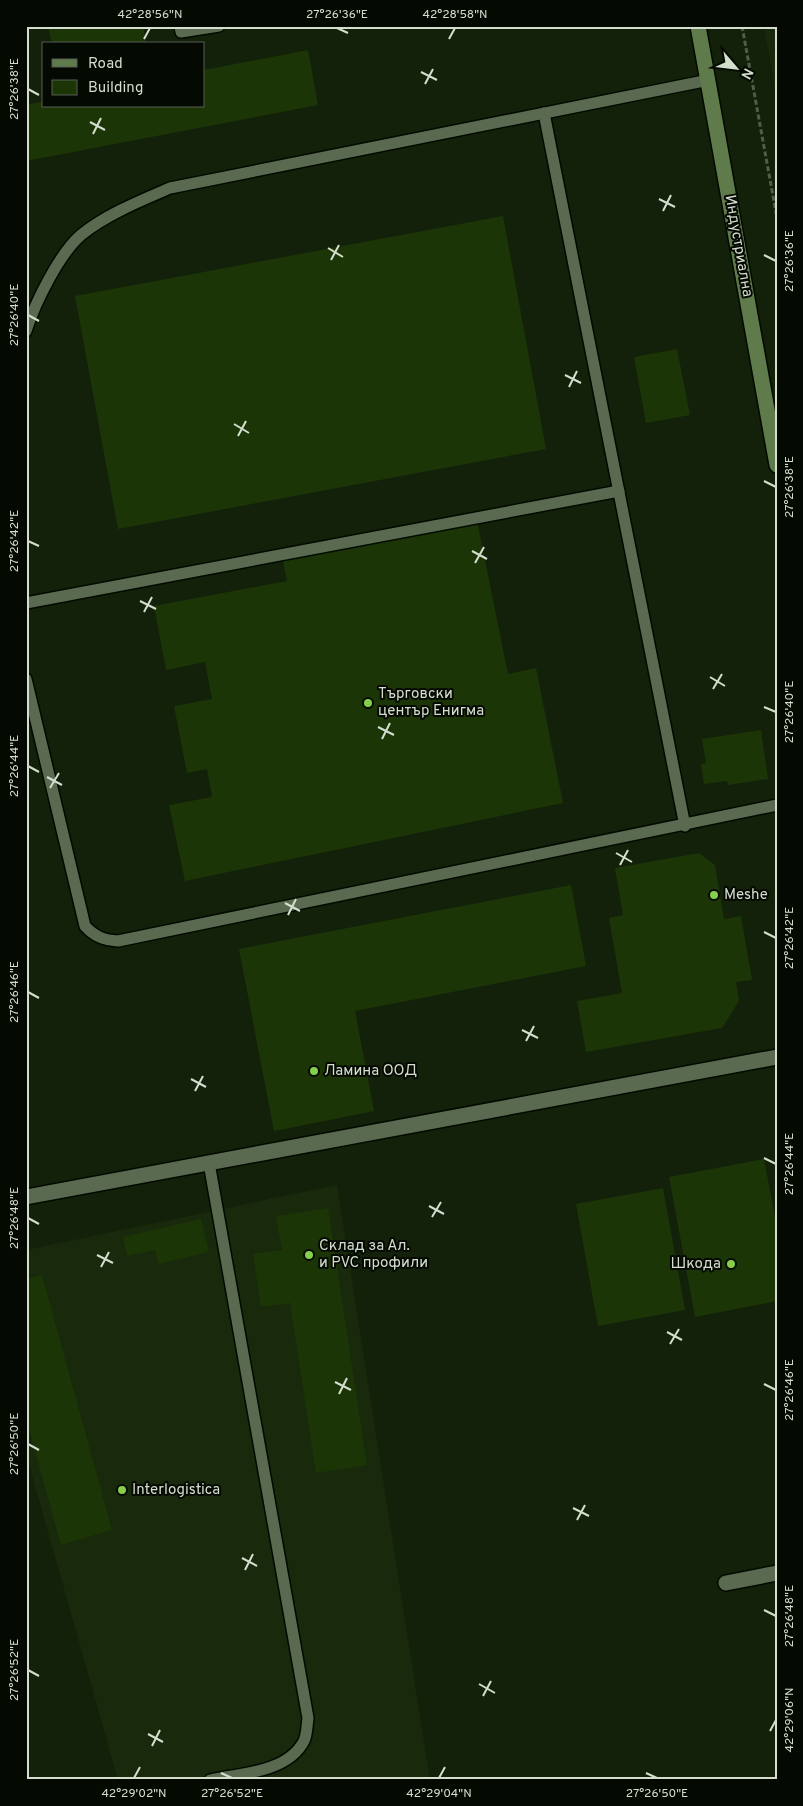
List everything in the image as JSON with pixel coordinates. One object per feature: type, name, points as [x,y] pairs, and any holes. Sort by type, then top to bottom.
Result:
[{"type":"main road","name":"Индустриална","points":[[698,26],[777,465]]},
{"type":"street","points":[[26,1197],[777,1057]]},
{"type":"street","points":[[726,1583],[777,1573]]},
{"type":"lane","points":[[180,26],[181,32],[219,26]]},
{"type":"lane","points":[[26,331],[32,312],[56,268],[81,235],[128,206],[170,188],[709,80]]},
{"type":"lane","points":[[544,113],[685,826]]},
{"type":"lane","points":[[26,603],[618,490]]},
{"type":"lane","points":[[26,679],[85,926],[92,935],[104,940],[118,941],[776,808]]},
{"type":"lane","points":[[209,1163],[308,1718],[305,1740],[292,1757],[274,1767],[210,1780]]},
{"type":"path","points":[[742,26],[777,218]]},
{"type":"shaded area","points":[[764,26],[777,26],[777,101]]},
{"type":"shaded area","points":[[337,1185],[430,1780],[118,1780],[26,1454],[26,1250]]},
{"type":"building","points":[[48,26],[143,26],[146,42],[52,42]]},
{"type":"building","points":[[308,50],[318,105],[26,161],[26,105],[42,101],[42,108],[205,108],[205,70]]},
{"type":"building","points":[[503,216],[546,449],[118,529],[75,296]]},
{"type":"building","points":[[677,349],[690,415],[646,423],[634,357]]},
{"type":"building","name":"Търговски център Енигма","points":[[477,521],[508,674],[536,668],[563,803],[185,881],[169,805],[212,797],[207,769],[187,773],[174,706],[212,699],[205,662],[166,670],[154,606],[287,581],[283,561]]},
{"type":"building","points":[[761,730],[768,779],[728,785],[727,781],[704,784],[701,764],[706,763],[702,739]]},
{"type":"building","points":[[699,853],[715,865],[724,919],[741,916],[752,980],[736,982],[739,1001],[722,1028],[586,1052],[577,1001],[622,993],[609,918],[623,915],[615,868]]},
{"type":"building","points":[[571,885],[586,966],[355,1011],[374,1111],[274,1131],[239,949]]},
{"type":"building","name":"Шкода","points":[[764,1159],[777,1227],[777,1301],[695,1317],[669,1177]]},
{"type":"building","points":[[663,1188],[685,1310],[598,1326],[576,1204]]},
{"type":"building","points":[[328,1208],[367,1465],[316,1473],[290,1303],[261,1307],[253,1254],[282,1250],[276,1216]]},
{"type":"building","points":[[201,1219],[209,1252],[158,1264],[155,1250],[127,1256],[123,1237]]},
{"type":"building","points":[[42,1275],[112,1530],[61,1545],[26,1418],[26,1279]]},
{"type":"place","name":"Търговски център Енигма","points":[[368,703]]},
{"type":"place","name":"Meshe","points":[[714,895]]},
{"type":"place","name":"Ламина ООД","points":[[314,1071]]},
{"type":"place","name":"Склад за Ал. и PVC профили","points":[[309,1255]]},
{"type":"place","name":"Шкода","points":[[731,1264]]},
{"type":"place","name":"Interlogistica","points":[[122,1490]]}]
